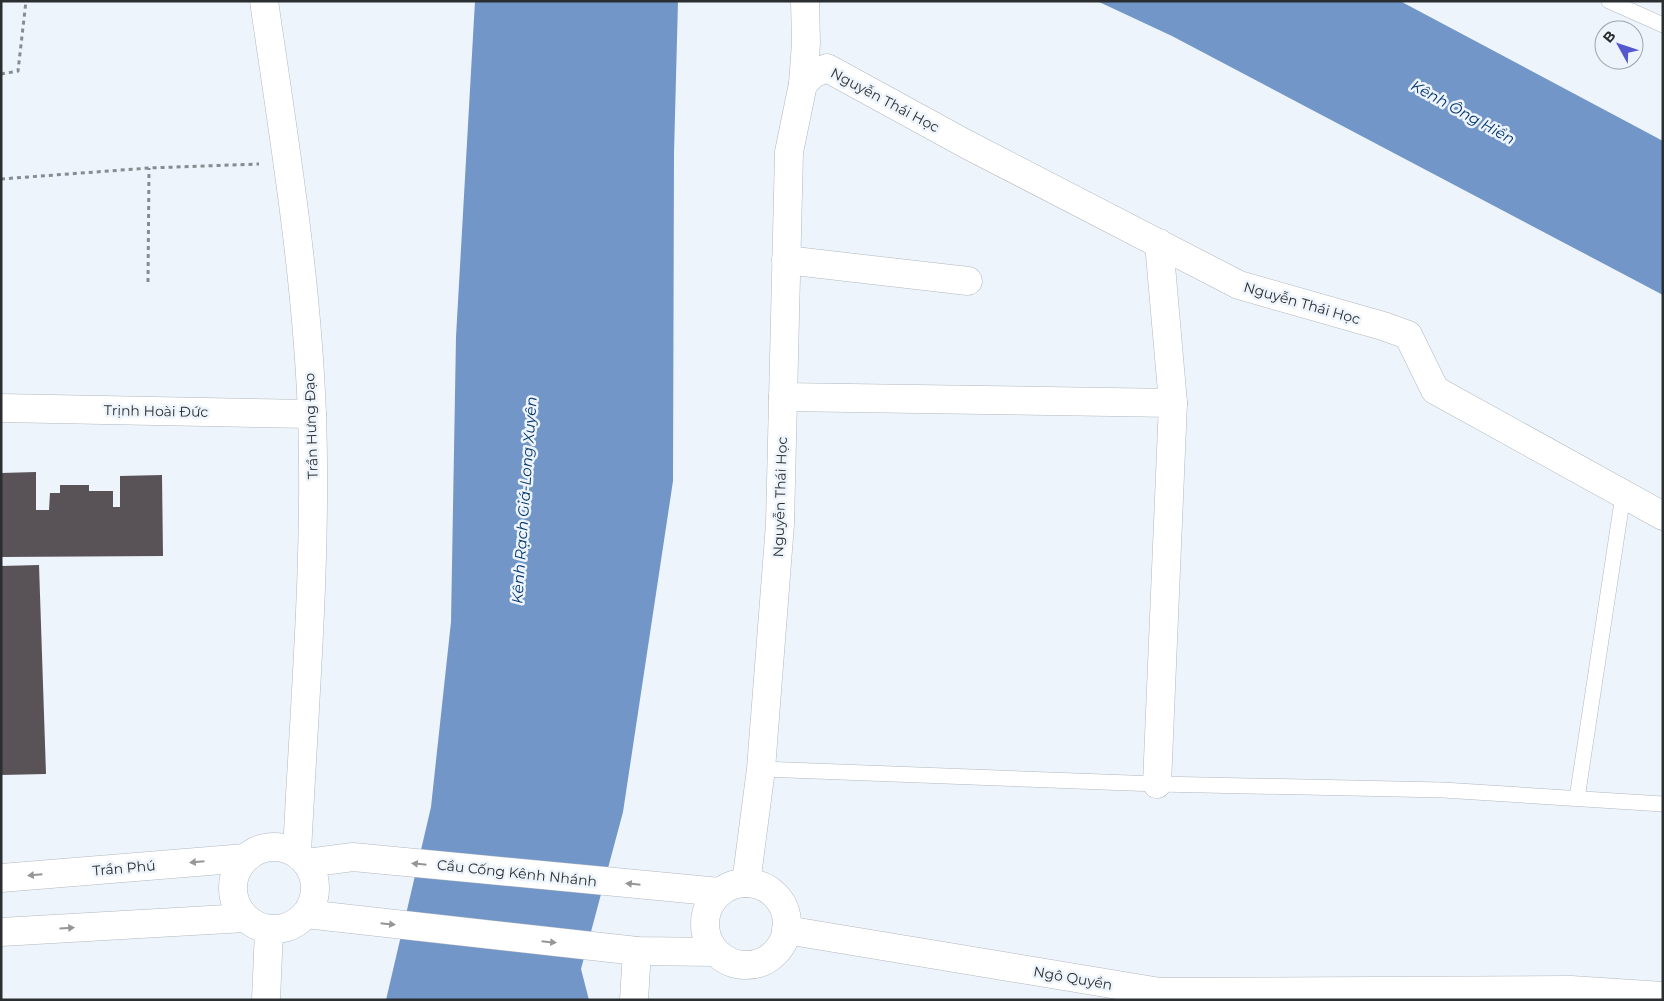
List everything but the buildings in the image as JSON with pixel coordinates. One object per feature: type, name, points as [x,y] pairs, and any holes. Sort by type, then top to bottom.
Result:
[{"type":"street","name":"Trần Hưng Đạo","points":[[264,1],[305,306],[312,414],[313,503],[302,858]]},
{"type":"street","points":[[803,84],[806,43],[806,1]]},
{"type":"street","name":"Nguyễn Thái Học","points":[[746,883],[761,769],[780,524],[789,152],[803,84],[813,74],[827,68],[966,144],[1239,285],[1383,326],[1408,335],[1434,390],[1663,516]]},
{"type":"street","points":[[1157,784],[1173,403],[1160,243]]},
{"type":"street","points":[[786,260],[968,281]]},
{"type":"street","points":[[783,396],[1173,403]]},
{"type":"street","name":"Trịnh Hoài Đức","points":[[1,408],[312,414]]},
{"type":"street","points":[[270,847],[284,848],[302,858],[313,875],[316,889],[313,902],[306,914],[296,923],[283,928],[269,930],[256,926],[245,918],[237,907],[233,894],[233,881],[238,868],[246,858],[257,850],[270,847]]},
{"type":"street","name":"Cầu Cống Kênh Nhánh","points":[[302,858],[353,857],[720,892]]},
{"type":"street","name":"Trần Phú","points":[[1,878],[246,858]]},
{"type":"street","points":[[746,883],[760,885],[772,892],[782,903],[786,916],[786,930],[783,942],[775,953],[764,961],[751,965],[738,965],[726,960],[715,952],[708,941],[705,928],[706,915],[711,902],[720,892],[733,885],[746,883]]},
{"type":"street","points":[[306,914],[637,951],[715,952]]},
{"type":"street","points":[[1,932],[245,918]]},
{"type":"street","points":[[266,1000],[269,930]]},
{"type":"street","name":"Ngô Quyền","points":[[786,930],[1160,996],[1663,996]]},
{"type":"street","points":[[634,1000],[637,951]]},
{"type":"lane","points":[[1609,1],[1663,25]]},
{"type":"lane","points":[[1577,798],[1623,495]]},
{"type":"lane","points":[[761,769],[1157,784],[1443,790],[1663,804]]},
{"type":"path","points":[[1,74],[18,71],[26,1]]},
{"type":"path","points":[[1,179],[149,168],[287,163]]},
{"type":"path","points":[[148,282],[149,168]]},
{"type":"water","name":"Kênh Rạch Giá-Long Xuyên","points":[[475,1],[678,1],[674,153],[673,481],[623,812],[581,969],[589,1000],[386,1000],[431,807],[451,622],[456,337]]},
{"type":"water","name":"Kênh Ông Hiển","points":[[1097,1],[1400,1],[1663,141],[1663,295],[1172,36]]}]
